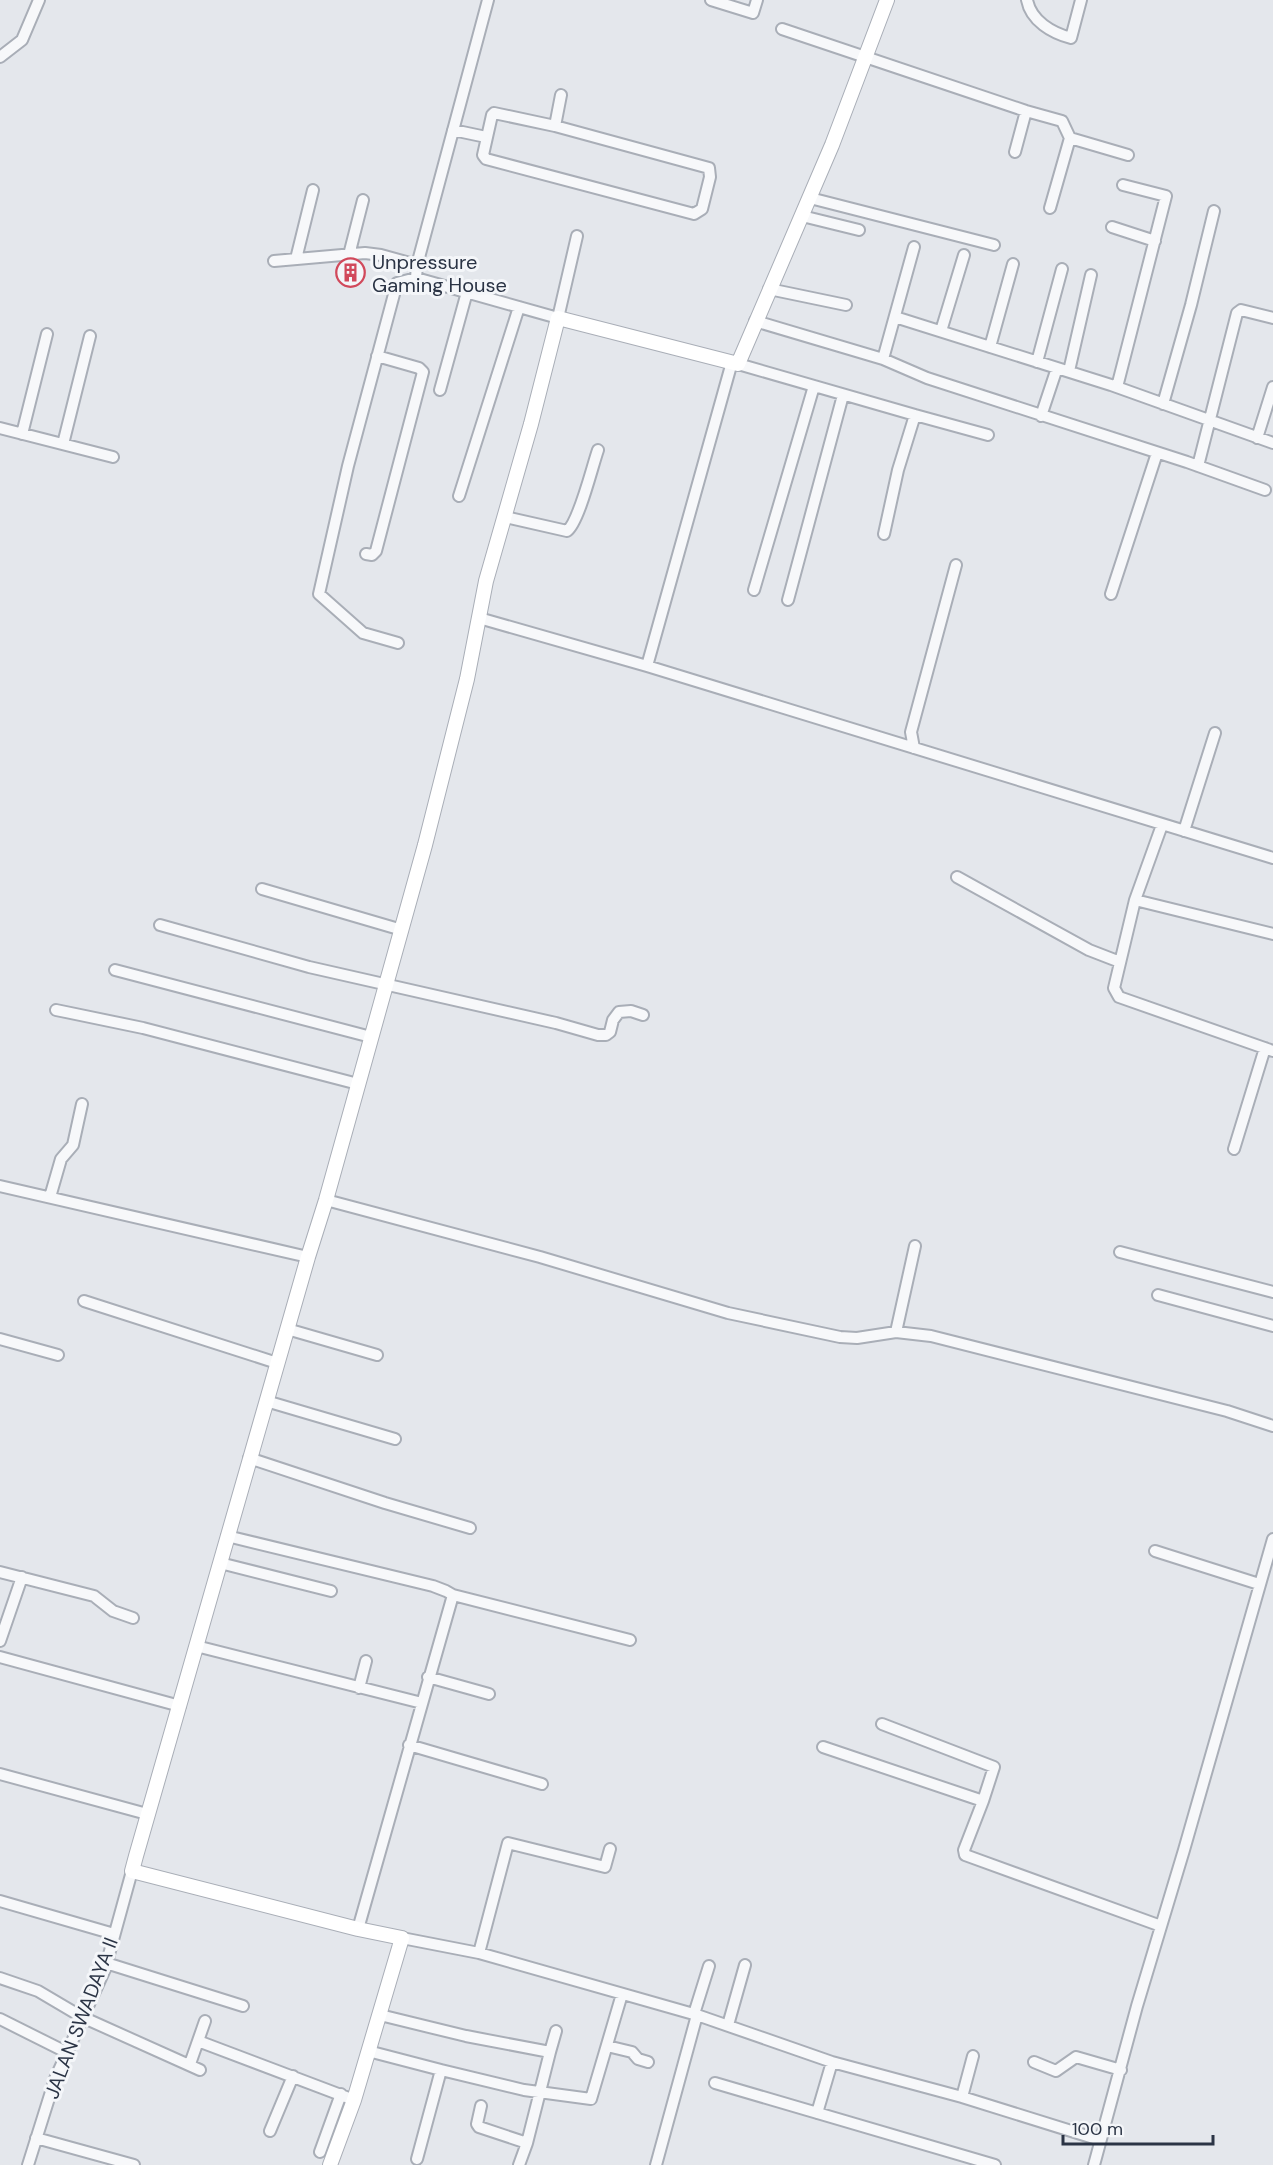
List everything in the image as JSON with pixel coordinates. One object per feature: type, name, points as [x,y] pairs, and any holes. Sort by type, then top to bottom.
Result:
[{"type":"street","points":[[0,57],[22,40],[39,0]]},
{"type":"street","points":[[416,278],[417,265],[488,0]]},
{"type":"street","points":[[714,0],[753,13],[757,0]]},
{"type":"street","points":[[647,666],[735,363],[810,198],[887,0]]},
{"type":"street","points":[[1027,0],[1028,6],[1044,28],[1071,38],[1081,0]]},
{"type":"street","points":[[782,29],[1026,111],[1062,120],[1070,138],[1050,208]]},
{"type":"street","points":[[555,126],[561,95]]},
{"type":"street","points":[[1015,152],[1026,111]]},
{"type":"street","points":[[494,113],[555,126],[709,168],[710,177],[702,209],[694,214],[486,159],[483,155],[486,137],[494,113]]},
{"type":"street","points":[[453,130],[486,137]]},
{"type":"street","points":[[1070,138],[1128,155]]},
{"type":"street","points":[[1117,387],[1166,196],[1123,185]]},
{"type":"street","points":[[296,259],[313,190]]},
{"type":"street","points":[[810,198],[994,245]]},
{"type":"street","points":[[349,255],[363,200]]},
{"type":"street","points":[[1163,404],[1191,305],[1214,210]]},
{"type":"street","points":[[802,216],[859,230]]},
{"type":"street","points":[[1112,227],[1155,241]]},
{"type":"street","points":[[577,236],[558,318],[486,581],[455,729],[402,930],[132,1871],[358,1929],[479,1953],[695,2015],[832,2062],[962,2097],[1100,2140]]},
{"type":"street","points":[[883,359],[914,247]]},
{"type":"street","points":[[274,261],[370,253],[417,265]]},
{"type":"street","points":[[941,331],[964,255]]},
{"type":"street","points":[[990,347],[1013,264]]},
{"type":"street","points":[[1037,362],[1062,269]]},
{"type":"street","points":[[1069,371],[1091,275]]},
{"type":"street","points":[[398,643],[363,633],[319,594],[348,466],[397,283],[416,278],[558,318],[735,363],[988,435]]},
{"type":"street","points":[[770,289],[846,305]]},
{"type":"street","points":[[440,390],[466,292]]},
{"type":"street","points":[[459,496],[519,307]]},
{"type":"street","points":[[1198,466],[1237,313],[1241,310],[1273,318]]},
{"type":"street","points":[[895,316],[1117,387],[1273,443]]},
{"type":"street","points":[[755,321],[883,359],[927,378],[1265,490]]},
{"type":"street","points":[[22,434],[47,334]]},
{"type":"street","points":[[63,444],[90,336]]},
{"type":"street","points":[[366,554],[372,555],[376,551],[423,372],[418,368],[377,356]]},
{"type":"street","points":[[1041,416],[1057,368]]},
{"type":"street","points":[[754,590],[814,386]]},
{"type":"street","points":[[1257,438],[1273,387]]},
{"type":"street","points":[[788,600],[843,395]]},
{"type":"street","points":[[885,534],[898,471],[915,414]]},
{"type":"street","points":[[0,428],[112,457]]},
{"type":"street","points":[[505,517],[567,531],[571,528],[577,515],[598,450]]},
{"type":"street","points":[[1111,594],[1157,453]]},
{"type":"street","points":[[914,748],[911,732],[956,565]]},
{"type":"street","points":[[479,618],[647,666],[1273,858]]},
{"type":"street","points":[[1184,831],[1215,733]]},
{"type":"street","points":[[1162,825],[1136,900],[1114,988],[1119,997],[1269,1050],[1234,1149]]},
{"type":"street","points":[[957,877],[1089,950],[1120,962]]},
{"type":"street","points":[[262,889],[402,930]]},
{"type":"street","points":[[1136,900],[1273,934]]},
{"type":"street","points":[[160,925],[309,968],[556,1023],[598,1035],[606,1035],[610,1032],[616,1014],[619,1012],[631,1011],[643,1015]]},
{"type":"street","points":[[115,970],[371,1037]]},
{"type":"street","points":[[56,1010],[143,1028],[358,1084]]},
{"type":"street","points":[[50,1197],[61,1159],[73,1145],[82,1104]]},
{"type":"street","points":[[0,1186],[308,1257]]},
{"type":"street","points":[[326,1200],[540,1257],[723,1312],[840,1337],[857,1338],[896,1332],[932,1336],[1273,1426]]},
{"type":"street","points":[[896,1332],[915,1246]]},
{"type":"street","points":[[1120,1252],[1273,1292]]},
{"type":"street","points":[[1158,1295],[1273,1326]]},
{"type":"street","points":[[84,1301],[277,1363]]},
{"type":"street","points":[[287,1329],[377,1354]]},
{"type":"street","points":[[0,1339],[58,1355]]},
{"type":"street","points":[[266,1401],[395,1439]]},
{"type":"street","points":[[249,1458],[385,1503],[470,1527]]},
{"type":"street","points":[[227,1536],[433,1586],[453,1595],[630,1640]]},
{"type":"street","points":[[1094,2165],[1137,2006],[1273,1539]]},
{"type":"street","points":[[1155,1551],[1259,1584]]},
{"type":"street","points":[[219,1563],[331,1591]]},
{"type":"street","points":[[0,1572],[94,1596],[113,1611],[133,1618]]},
{"type":"street","points":[[0,1641],[22,1577]]},
{"type":"street","points":[[358,1929],[453,1595]]},
{"type":"street","points":[[196,1646],[422,1703]]},
{"type":"street","points":[[0,1657],[180,1706]]},
{"type":"street","points":[[359,1688],[366,1662]]},
{"type":"street","points":[[428,1677],[489,1694]]},
{"type":"street","points":[[882,1724],[994,1767],[964,1850],[965,1855],[1161,1926]]},
{"type":"street","points":[[409,1745],[542,1784]]},
{"type":"street","points":[[823,1747],[982,1801]]},
{"type":"street","points":[[0,1774],[147,1814]]},
{"type":"street","points":[[479,1953],[508,1843],[605,1867],[610,1849]]},
{"type":"street","name":"JALAN SWADAYA II","points":[[28,2165],[55,2079],[75,2038],[106,1963],[132,1871]]},
{"type":"street","points":[[0,1901],[114,1934]]},
{"type":"street","points":[[328,2157],[347,2097],[368,2051],[402,1938]]},
{"type":"street","points":[[106,1963],[243,2006]]},
{"type":"street","points":[[728,2025],[745,1965]]},
{"type":"street","points":[[656,2165],[709,1966]]},
{"type":"street","points":[[0,1978],[38,1992],[82,2017],[200,2070]]},
{"type":"street","points":[[368,2051],[503,2086],[591,2099],[622,1994]]},
{"type":"street","points":[[380,2014],[466,2036],[550,2052]]},
{"type":"street","points":[[0,2019],[69,2051]]},
{"type":"street","points":[[191,2061],[205,2021]]},
{"type":"street","points":[[519,2165],[527,2143],[556,2031]]},
{"type":"street","points":[[198,2041],[347,2097]]},
{"type":"street","points":[[607,2046],[632,2052],[638,2059],[648,2062]]},
{"type":"street","points":[[962,2097],[973,2056]]},
{"type":"street","points":[[1034,2062],[1056,2072],[1076,2057],[1121,2070]]},
{"type":"street","points":[[817,2113],[832,2062]]},
{"type":"street","points":[[417,2159],[441,2070]]},
{"type":"street","points":[[270,2131],[293,2076]]},
{"type":"street","points":[[715,2083],[995,2165]]},
{"type":"street","points":[[481,2106],[477,2124],[479,2127],[527,2143]]},
{"type":"street","points":[[36,2138],[134,2165]]},
{"type":"place","name":"Unpressure Gaming House","points":[[351,273]]}]
